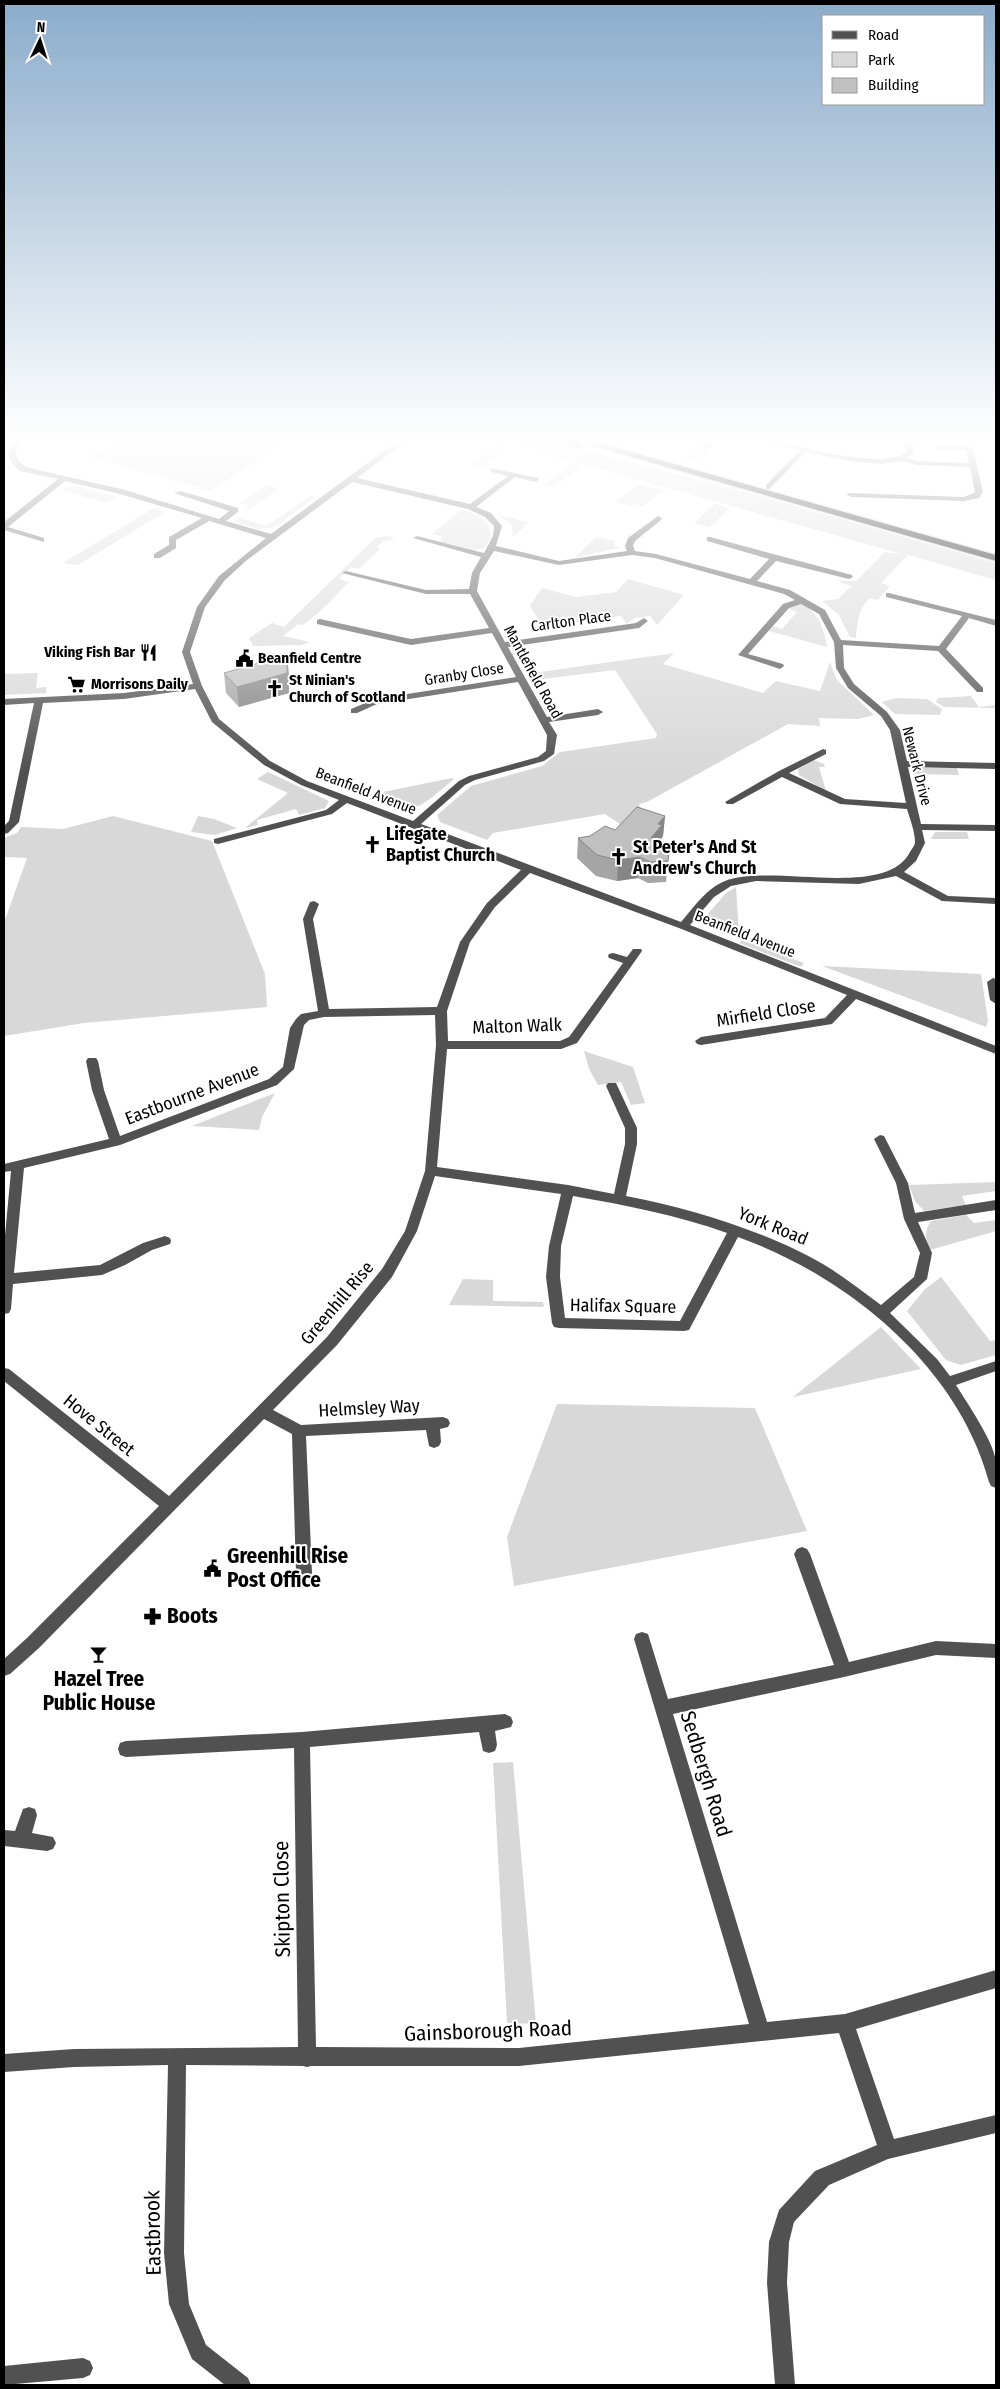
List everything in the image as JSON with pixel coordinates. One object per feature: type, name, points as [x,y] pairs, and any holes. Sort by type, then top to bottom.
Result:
[{"type":"highway","points":[[962,548],[996,558]]},
{"type":"street","points":[[157,556],[168,548]]},
{"type":"street","name":"Beanfield Avenue","points":[[257,548],[222,578],[201,607],[186,652],[198,686],[215,720],[267,763],[304,783],[413,826],[995,1045]]},
{"type":"street","points":[[463,548],[486,556]]},
{"type":"street","points":[[346,573],[426,592],[473,591],[472,580],[493,548]]},
{"type":"street","name":"Newark Drive","points":[[495,548],[559,563],[632,553],[656,556],[787,592],[822,612],[838,642],[840,668],[852,686],[892,723],[918,827],[920,843],[912,859],[897,872]]},
{"type":"street","points":[[630,548],[632,553]]},
{"type":"street","points":[[744,548],[838,577],[849,577]]},
{"type":"street","points":[[752,582],[774,558]]},
{"type":"street","name":"Mantlefield Road","points":[[413,826],[462,783],[472,778],[541,759],[551,752],[552,734],[501,645],[473,591]]},
{"type":"street","points":[[889,595],[996,623]]},
{"type":"street","points":[[780,666],[742,655],[786,606],[804,600]]},
{"type":"street","points":[[941,649],[967,615]]},
{"type":"street","name":"Carlton Place","points":[[501,645],[639,625],[644,621]]},
{"type":"street","points":[[320,622],[411,642],[494,630]]},
{"type":"street","points":[[838,642],[941,649],[981,690]]},
{"type":"street","name":"Granby Close","points":[[354,711],[383,700],[520,679]]},
{"type":"street","points":[[4,702],[124,696],[198,686]]},
{"type":"street","points":[[4,832],[14,822],[39,700]]},
{"type":"street","points":[[543,720],[582,711],[598,712]]},
{"type":"street","points":[[750,804],[735,800],[823,752]]},
{"type":"street","points":[[903,764],[996,766]]},
{"type":"street","points":[[782,773],[843,802],[913,806]]},
{"type":"street","points":[[218,841],[236,841],[329,812],[346,799]]},
{"type":"street","points":[[918,827],[996,828]]},
{"type":"street","name":"Greenhill Rise","points":[[4,1669],[33,1643],[264,1412],[332,1341],[387,1274],[411,1231],[431,1171],[442,1045],[441,1011],[465,942],[491,905],[528,869]]},
{"type":"street","points":[[683,926],[718,889],[737,880],[756,878],[859,882],[897,872],[946,899],[996,901]]},
{"type":"street","points":[[314,904],[308,919],[324,1013]]},
{"type":"street","name":"Malton Walk","points":[[442,1045],[561,1045],[573,1040],[637,952]]},
{"type":"street","points":[[613,956],[629,961]]},
{"type":"street","points":[[993,982],[996,1000]]},
{"type":"street","name":"Mirfield Close","points":[[701,1041],[828,1021],[855,993]]},
{"type":"street","name":"Eastbourne Avenue","points":[[4,1168],[116,1142],[272,1082],[288,1069],[296,1028],[305,1016],[324,1013],[441,1011]]},
{"type":"street","points":[[92,1061],[98,1090],[116,1142]]},
{"type":"street","points":[[612,1086],[632,1128],[631,1144],[619,1198]]},
{"type":"street","points":[[880,1139],[902,1183],[910,1219],[926,1253],[920,1279],[881,1313]]},
{"type":"street","points":[[4,1310],[18,1166]]},
{"type":"street","name":"York Road","points":[[431,1171],[619,1198],[684,1213],[735,1230],[806,1260],[841,1281],[907,1334],[948,1382],[973,1426],[996,1482]]},
{"type":"street","name":"Halifax Square","points":[[568,1190],[555,1246],[554,1277],[559,1323],[684,1326],[735,1230]]},
{"type":"street","points":[[910,1219],[996,1205]]},
{"type":"street","points":[[8,1279],[102,1270],[148,1246],[165,1241]]},
{"type":"street","points":[[948,1382],[996,1366]]},
{"type":"street","name":"Hove Street","points":[[4,1373],[170,1506]]},
{"type":"street","points":[[264,1412],[298,1431],[304,1573]]},
{"type":"street","name":"Helmsley Way","points":[[298,1431],[437,1423],[434,1442]]},
{"type":"street","points":[[802,1554],[844,1670]]},
{"type":"street","points":[[642,1639],[663,1708]]},
{"type":"street","name":"Sedbergh Road","points":[[760,2030],[663,1708],[844,1670],[936,1648],[996,1652]]},
{"type":"street","points":[[126,1749],[302,1740],[505,1722]]},
{"type":"street","points":[[486,1724],[489,1745]]},
{"type":"street","name":"Skipton Close","points":[[302,1740],[307,2058]]},
{"type":"street","points":[[21,1840],[29,1815]]},
{"type":"street","points":[[4,1838],[47,1843]]},
{"type":"street","name":"Gainsborough Road","points":[[4,2063],[74,2058],[177,2056],[307,2058],[519,2057],[845,2022],[996,1980]]},
{"type":"street","points":[[845,2022],[888,2150]]},
{"type":"street","name":"Eastbrook","points":[[177,2056],[174,2253],[179,2304],[199,2352],[241,2385]]},
{"type":"street","points":[[784,2385],[777,2283],[779,2242],[786,2216],[822,2178],[888,2150],[996,2124]]},
{"type":"street","points":[[4,2376],[83,2368]]},
{"type":"green space","points":[[87,548],[105,548],[78,565],[63,563]]},
{"type":"green space","points":[[364,548],[380,549],[359,569],[351,567],[339,579],[349,582],[316,615],[303,625],[298,624],[283,636],[310,642],[302,645],[253,646],[249,638],[272,623],[284,627]]},
{"type":"green space","points":[[584,548],[616,548],[574,558]]},
{"type":"green space","points":[[882,548],[945,548],[996,563],[996,580],[908,555],[881,583],[890,586],[878,600],[870,598],[866,602],[859,616],[856,638],[850,637],[839,615],[822,601],[838,599],[851,586],[839,582],[856,581],[885,552],[902,554]]},
{"type":"green space","points":[[628,579],[684,595],[657,625],[650,616],[635,618],[627,624],[621,616],[543,627],[530,606],[542,588],[576,597],[616,592]]},
{"type":"green space","points":[[802,604],[812,611],[819,621],[827,647],[769,631],[773,626],[782,629],[797,612],[789,609],[790,607]]},
{"type":"green space","points":[[674,653],[663,664],[763,693],[776,681],[820,691],[830,662],[837,680],[874,715],[858,719],[819,718],[820,726],[788,724],[647,802],[639,804],[640,807],[652,814],[627,829],[605,814],[493,833],[487,840],[440,822],[437,815],[471,786],[542,766],[560,752],[656,738],[657,734],[615,670],[535,680],[533,673]]},
{"type":"green space","points":[[38,673],[36,688],[46,687],[46,693],[4,695],[4,674]]},
{"type":"green space","points":[[971,696],[979,707],[996,705],[996,708],[944,707],[936,702],[938,698]]},
{"type":"green space","points":[[896,698],[927,699],[942,709],[940,715],[895,714],[882,702]]},
{"type":"green space","points":[[814,760],[824,764],[825,767],[819,767],[826,791],[799,775],[798,769]]},
{"type":"green space","points":[[921,768],[957,768],[959,775],[915,774]]},
{"type":"green space","points":[[268,772],[329,801],[325,808],[299,815],[296,809],[257,820],[258,825],[245,828],[288,793],[257,779]]},
{"type":"green space","points":[[454,779],[430,799],[415,807],[397,805],[368,795]]},
{"type":"green space","points":[[113,816],[212,841],[265,974],[267,1007],[84,1023],[4,1036],[4,923],[27,858],[4,857],[4,838],[17,833],[21,827],[63,829]]},
{"type":"green space","points":[[198,816],[214,819],[237,828],[215,835],[191,832]]},
{"type":"green space","points":[[935,832],[967,832],[969,839],[931,839]]},
{"type":"green space","points":[[736,887],[739,934],[712,924],[706,916],[726,893]]},
{"type":"green space","points":[[742,940],[804,963],[801,967],[739,943]]},
{"type":"green space","points":[[822,966],[981,974],[988,1021],[986,1027]]},
{"type":"green space","points":[[584,1051],[633,1067],[645,1103],[631,1105],[621,1082],[598,1085],[589,1069]]},
{"type":"green space","points":[[275,1093],[262,1117],[259,1130],[192,1126]]},
{"type":"green space","points":[[996,1182],[996,1191],[962,1196],[966,1205],[924,1211],[915,1201],[909,1185]]},
{"type":"green space","points":[[966,1215],[974,1223],[996,1220],[996,1231],[930,1250],[926,1236],[927,1228],[931,1221]]},
{"type":"green space","points":[[941,1277],[990,1341],[996,1340],[996,1355],[961,1365],[946,1360],[907,1311],[925,1289]]},
{"type":"green space","points":[[463,1279],[493,1280],[493,1301],[543,1302],[544,1307],[449,1305]]},
{"type":"green space","points":[[881,1327],[921,1369],[793,1397]]},
{"type":"green space","points":[[557,1404],[755,1408],[807,1531],[514,1586],[507,1537]]},
{"type":"green space","points":[[513,1762],[536,2024],[507,2023],[493,1763]]},
{"type":"building","points":[[287,655],[287,673],[237,687],[224,673]]},
{"type":"building","points":[[637,807],[665,816],[658,824],[662,825],[651,838],[670,844],[668,861],[650,862],[640,857],[618,860],[597,855],[578,838],[590,836],[605,826],[615,830]]},
{"type":"place","name":"Viking Fish Bar","points":[[149,652]]},
{"type":"place","name":"Beanfield Centre","points":[[244,658]]},
{"type":"place","name":"Morrisons Daily","points":[[77,684]]},
{"type":"place","name":"St Ninian's Church of Scotland","points":[[275,689]]},
{"type":"place","name":"Lifegate Baptist Church","points":[[372,844]]},
{"type":"place","name":"St Peter's And St Andrew's Church","points":[[619,857]]},
{"type":"place","name":"Greenhill Rise Post Office","points":[[213,1568]]},
{"type":"place","name":"Boots","points":[[153,1616]]},
{"type":"place","name":"Hazel Tree Public House","points":[[99,1654]]}]
